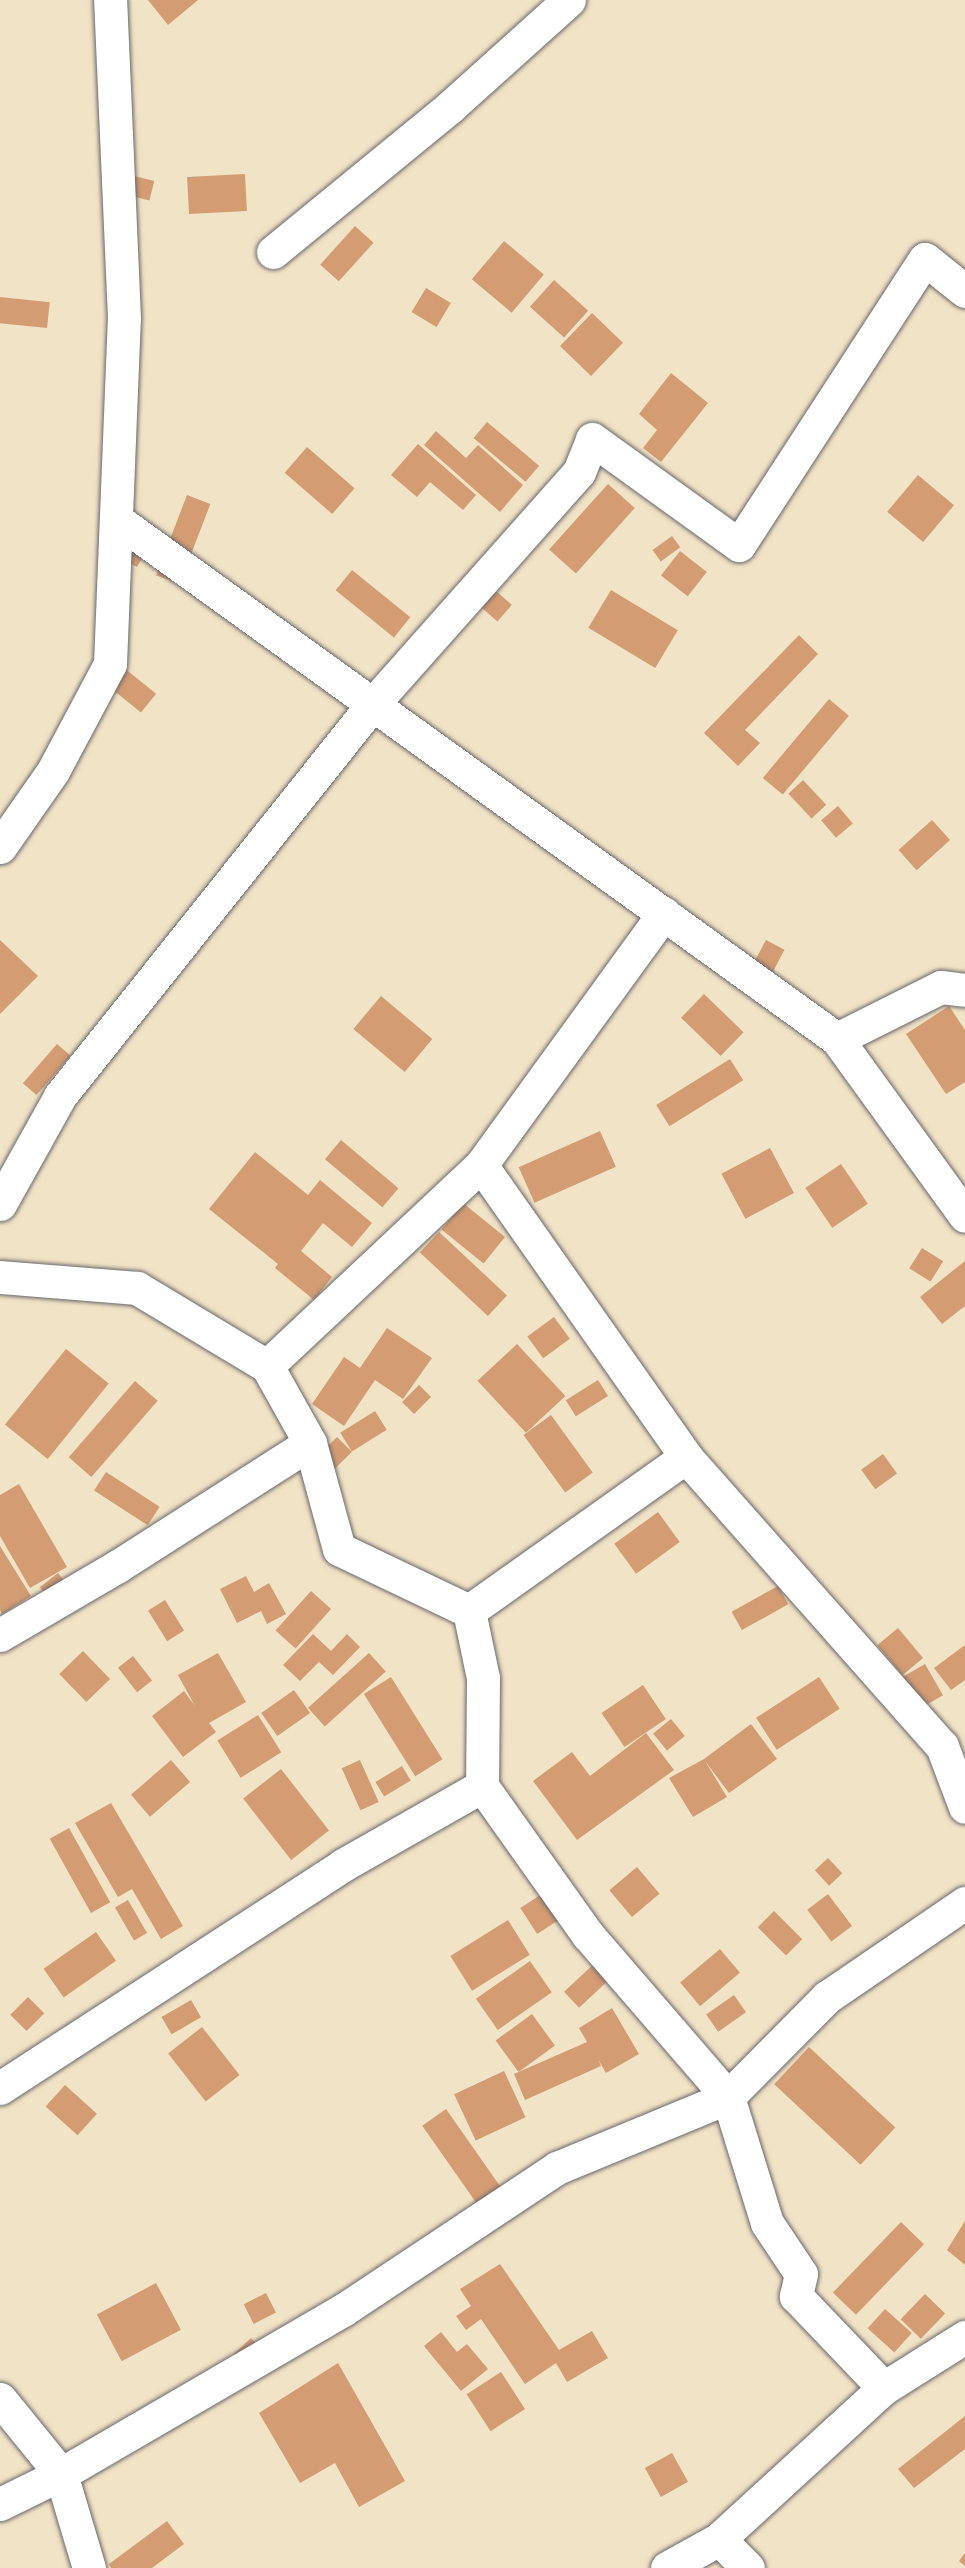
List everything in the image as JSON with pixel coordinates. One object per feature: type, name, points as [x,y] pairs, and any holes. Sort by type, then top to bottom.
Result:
[{"type":"street","points":[[0,847],[54,771],[110,664],[124,318],[110,0]]},
{"type":"street","points":[[273,252],[450,107],[569,0]]},
{"type":"street","points":[[0,1204],[60,1096],[372,705],[579,472],[592,439],[739,544],[925,260],[965,291]]},
{"type":"street","points":[[117,520],[837,1039],[965,1216]]},
{"type":"street","points":[[267,1366],[481,1165],[664,913]]},
{"type":"street","points":[[837,1039],[941,987],[965,990]]},
{"type":"street","points":[[481,1165],[686,1457],[954,1737],[965,1807]]},
{"type":"street","points":[[0,1277],[137,1288],[267,1366],[310,1443],[339,1549],[469,1611]]},
{"type":"street","points":[[0,1635],[118,1566],[310,1443]]},
{"type":"street","points":[[469,1611],[686,1457]]},
{"type":"street","points":[[469,1611],[483,1678],[482,1786],[588,1935],[728,2097],[767,2223],[801,2274],[796,2296],[884,2388]]},
{"type":"street","points":[[0,2088],[343,1865],[482,1786]]},
{"type":"street","points":[[0,2504],[61,2474],[343,2310],[557,2168],[728,2097],[827,1997],[965,1904]]},
{"type":"street","points":[[668,2568],[719,2539],[884,2388],[965,2337]]},
{"type":"street","points":[[0,2399],[61,2474],[89,2568]]},
{"type":"street","points":[[719,2539],[748,2568]]},
{"type":"building","points":[[148,0],[198,0],[168,25]]},
{"type":"building","points":[[245,174],[247,211],[189,214],[187,177]]},
{"type":"building","points":[[130,175],[154,181],[149,200],[125,194]]},
{"type":"building","points":[[355,226],[374,243],[339,281],[320,265]]},
{"type":"building","points":[[504,241],[544,274],[512,313],[472,279]]},
{"type":"building","points":[[554,280],[588,311],[564,338],[530,307]]},
{"type":"building","points":[[426,288],[451,303],[436,327],[412,312]]},
{"type":"building","points":[[0,297],[50,302],[47,328],[0,323]]},
{"type":"building","points":[[592,313],[623,343],[591,376],[560,346]]},
{"type":"building","points":[[671,373],[708,403],[661,462],[643,448],[657,430],[639,414]]},
{"type":"building","points":[[487,422],[539,466],[526,482],[474,438]]},
{"type":"building","points":[[436,431],[466,458],[478,445],[523,485],[500,512],[424,445]]},
{"type":"building","points":[[418,444],[476,495],[463,510],[430,482],[417,497],[391,475]]},
{"type":"building","points":[[307,447],[355,488],[332,514],[285,473]]},
{"type":"building","points":[[918,475],[954,505],[923,542],[887,512]]},
{"type":"building","points":[[608,484],[635,508],[576,573],[549,549]]},
{"type":"building","points":[[187,495],[210,504],[180,584],[156,575]]},
{"type":"building","points":[[672,536],[680,547],[661,561],[653,550]]},
{"type":"building","points":[[150,545],[137,567],[115,555]]},
{"type":"building","points":[[680,551],[707,572],[688,596],[661,575]]},
{"type":"building","points":[[352,570],[410,617],[394,637],[336,590]]},
{"type":"building","points":[[611,590],[678,630],[655,668],[588,628]]},
{"type":"building","points":[[496,591],[512,605],[497,621],[482,608]]},
{"type":"building","points":[[799,635],[818,654],[745,730],[760,743],[738,766],[704,733]]},
{"type":"building","points":[[118,663],[156,694],[141,712],[103,682]]},
{"type":"building","points":[[829,699],[849,716],[783,795],[763,778]]},
{"type":"building","points":[[803,780],[826,805],[812,819],[788,794]]},
{"type":"building","points":[[838,806],[853,824],[836,838],[821,820]]},
{"type":"building","points":[[932,820],[950,840],[917,870],[899,850]]},
{"type":"building","points":[[0,940],[38,976],[0,1014]]},
{"type":"building","points":[[766,940],[785,950],[772,974],[753,964]]},
{"type":"building","points":[[704,994],[744,1032],[721,1056],[681,1018]]},
{"type":"building","points":[[381,996],[432,1039],[405,1072],[353,1029]]},
{"type":"building","points":[[949,1006],[965,1030],[965,1082],[946,1094],[906,1034]]},
{"type":"building","points":[[57,1044],[71,1056],[36,1095],[23,1083]]},
{"type":"building","points":[[730,1059],[743,1080],[669,1126],[656,1105]]},
{"type":"building","points":[[600,1131],[616,1167],[535,1203],[519,1167]]},
{"type":"building","points":[[341,1140],[398,1188],[382,1207],[325,1159]]},
{"type":"building","points":[[770,1148],[794,1193],[745,1219],[721,1174]]},
{"type":"building","points":[[255,1152],[308,1195],[320,1180],[372,1223],[352,1247],[323,1223],[301,1251],[332,1277],[314,1300],[275,1268],[278,1264],[209,1209]]},
{"type":"building","points":[[841,1164],[868,1204],[832,1228],[805,1188]]},
{"type":"building","points":[[463,1203],[505,1237],[484,1263],[442,1229]]},
{"type":"building","points":[[439,1232],[507,1295],[488,1316],[420,1252]]},
{"type":"building","points":[[922,1248],[943,1261],[930,1282],[909,1268]]},
{"type":"building","points":[[965,1261],[965,1306],[942,1324],[920,1297]]},
{"type":"building","points":[[554,1317],[570,1339],[543,1358],[527,1336]]},
{"type":"building","points":[[387,1328],[432,1358],[403,1399],[375,1380],[344,1426],[312,1404],[344,1357],[360,1368]]},
{"type":"building","points":[[517,1344],[565,1396],[526,1433],[478,1381]]},
{"type":"building","points":[[66,1349],[109,1384],[48,1459],[5,1424]]},
{"type":"building","points":[[598,1380],[608,1396],[576,1416],[566,1400]]},
{"type":"building","points":[[135,1381],[158,1401],[91,1477],[69,1457]]},
{"type":"building","points":[[419,1385],[431,1397],[414,1414],[402,1402]]},
{"type":"building","points":[[375,1411],[387,1430],[352,1451],[340,1433]]},
{"type":"building","points":[[551,1415],[593,1472],[565,1492],[523,1435]]},
{"type":"building","points":[[337,1437],[352,1452],[326,1478],[311,1463]]},
{"type":"building","points":[[883,1454],[897,1473],[875,1489],[861,1470]]},
{"type":"building","points":[[106,1472],[160,1507],[148,1525],[94,1490]]},
{"type":"building","points":[[19,1484],[67,1567],[30,1588],[0,1536],[0,1495]]},
{"type":"building","points":[[658,1512],[680,1542],[636,1574],[614,1544]]},
{"type":"building","points":[[0,1546],[31,1596],[2,1614],[0,1610]]},
{"type":"building","points":[[58,1573],[72,1591],[54,1605],[40,1587]]},
{"type":"building","points":[[246,1576],[254,1592],[269,1583],[286,1614],[267,1624],[261,1611],[237,1623],[220,1589]]},
{"type":"building","points":[[778,1586],[788,1604],[742,1630],[732,1612]]},
{"type":"building","points":[[311,1591],[331,1609],[296,1648],[276,1630]]},
{"type":"building","points":[[165,1600],[184,1631],[167,1641],[148,1611]]},
{"type":"building","points":[[898,1628],[923,1658],[902,1675],[877,1645]]},
{"type":"building","points":[[313,1634],[331,1651],[347,1634],[360,1647],[333,1675],[319,1662],[300,1681],[283,1665]]},
{"type":"building","points":[[965,1645],[965,1680],[951,1690],[934,1668]]},
{"type":"building","points":[[83,1651],[110,1679],[86,1702],[59,1674]]},
{"type":"building","points":[[218,1653],[246,1702],[209,1723],[216,1732],[183,1757],[152,1716],[184,1691],[195,1706],[178,1675]]},
{"type":"building","points":[[369,1653],[386,1672],[325,1726],[308,1708]]},
{"type":"building","points":[[133,1656],[152,1680],[137,1692],[118,1668]]},
{"type":"building","points":[[925,1664],[943,1695],[920,1708],[902,1677]]},
{"type":"building","points":[[391,1677],[442,1759],[415,1776],[364,1694]]},
{"type":"building","points":[[819,1677],[840,1709],[777,1750],[756,1718]]},
{"type":"building","points":[[643,1685],[666,1719],[624,1747],[602,1713]]},
{"type":"building","points":[[294,1690],[310,1713],[277,1736],[261,1713]]},
{"type":"building","points":[[258,1715],[281,1752],[241,1778],[217,1740]]},
{"type":"building","points":[[671,1719],[685,1736],[667,1751],[653,1733]]},
{"type":"building","points":[[751,1724],[777,1759],[729,1793],[705,1761],[727,1797],[693,1817],[669,1778],[704,1759]]},
{"type":"building","points":[[646,1733],[674,1770],[577,1840],[533,1781],[572,1752],[590,1776]]},
{"type":"building","points":[[171,1760],[190,1782],[150,1817],[131,1795]]},
{"type":"building","points":[[360,1760],[379,1802],[360,1810],[342,1768]]},
{"type":"building","points":[[402,1766],[411,1781],[384,1797],[375,1782]]},
{"type":"building","points":[[281,1769],[329,1830],[291,1860],[243,1799]]},
{"type":"building","points":[[111,1803],[183,1926],[161,1939],[132,1889],[118,1897],[75,1823]]},
{"type":"building","points":[[69,1828],[110,1902],[91,1913],[50,1839]]},
{"type":"building","points":[[828,1858],[842,1873],[829,1886],[815,1870]]},
{"type":"building","points":[[637,1867],[659,1894],[632,1917],[609,1890]]},
{"type":"building","points":[[548,1890],[565,1916],[537,1934],[520,1908]]},
{"type":"building","points":[[828,1894],[852,1926],[831,1942],[807,1910]]},
{"type":"building","points":[[128,1900],[147,1933],[134,1940],[115,1908]]},
{"type":"building","points":[[774,1911],[802,1939],[786,1956],[758,1927]]},
{"type":"building","points":[[508,1920],[530,1955],[472,1991],[450,1956]]},
{"type":"building","points":[[96,1932],[116,1961],[64,1997],[44,1969]]},
{"type":"building","points":[[720,1949],[740,1973],[700,2006],[680,1982]]},
{"type":"building","points":[[530,1961],[552,1992],[498,2030],[476,1999]]},
{"type":"building","points":[[597,1961],[612,1977],[579,2008],[564,1992]]},
{"type":"building","points":[[734,1995],[746,2012],[718,2032],[706,2015]]},
{"type":"building","points":[[28,1997],[44,2013],[27,2031],[10,2015]]},
{"type":"building","points":[[191,2000],[201,2017],[172,2034],[162,2017]]},
{"type":"building","points":[[612,2008],[639,2054],[606,2073],[598,2059],[601,2066],[525,2100],[514,2074],[587,2042],[579,2028]]},
{"type":"building","points":[[532,2014],[555,2046],[519,2072],[496,2040]]},
{"type":"building","points":[[202,2027],[240,2075],[206,2102],[168,2053]]},
{"type":"building","points":[[809,2047],[895,2127],[861,2165],[774,2084]]},
{"type":"building","points":[[504,2071],[526,2117],[476,2140],[454,2094]]},
{"type":"building","points":[[65,2085],[97,2114],[78,2135],[46,2107]]},
{"type":"building","points":[[446,2109],[502,2189],[478,2206],[422,2126]]},
{"type":"building","points":[[965,2221],[965,2265],[947,2250]]},
{"type":"building","points":[[901,2222],[924,2244],[856,2315],[833,2292]]},
{"type":"building","points":[[500,2264],[559,2350],[592,2331],[608,2358],[567,2382],[556,2363],[525,2384],[481,2319],[466,2330],[456,2316],[471,2306],[460,2289]]},
{"type":"building","points":[[156,2283],[181,2330],[122,2361],[97,2314]]},
{"type":"building","points":[[266,2293],[276,2313],[254,2324],[244,2304]]},
{"type":"building","points":[[925,2294],[945,2313],[921,2339],[901,2319]]},
{"type":"building","points":[[885,2309],[912,2333],[894,2352],[868,2328]]},
{"type":"building","points":[[441,2332],[457,2352],[467,2344],[488,2369],[461,2391],[424,2346]]},
{"type":"building","points":[[251,2338],[262,2350],[244,2366],[233,2354]]},
{"type":"building","points":[[338,2363],[405,2481],[359,2507],[335,2463],[300,2483],[259,2413]]},
{"type":"building","points":[[501,2372],[525,2409],[491,2431],[467,2394]]},
{"type":"building","points":[[965,2416],[965,2449],[914,2488],[898,2469]]},
{"type":"building","points":[[672,2453],[688,2482],[661,2497],[645,2468]]},
{"type":"building","points":[[167,2521],[184,2544],[152,2568],[111,2568],[109,2564]]},
{"type":"building","points":[[965,2553],[965,2566],[959,2561]]}]
